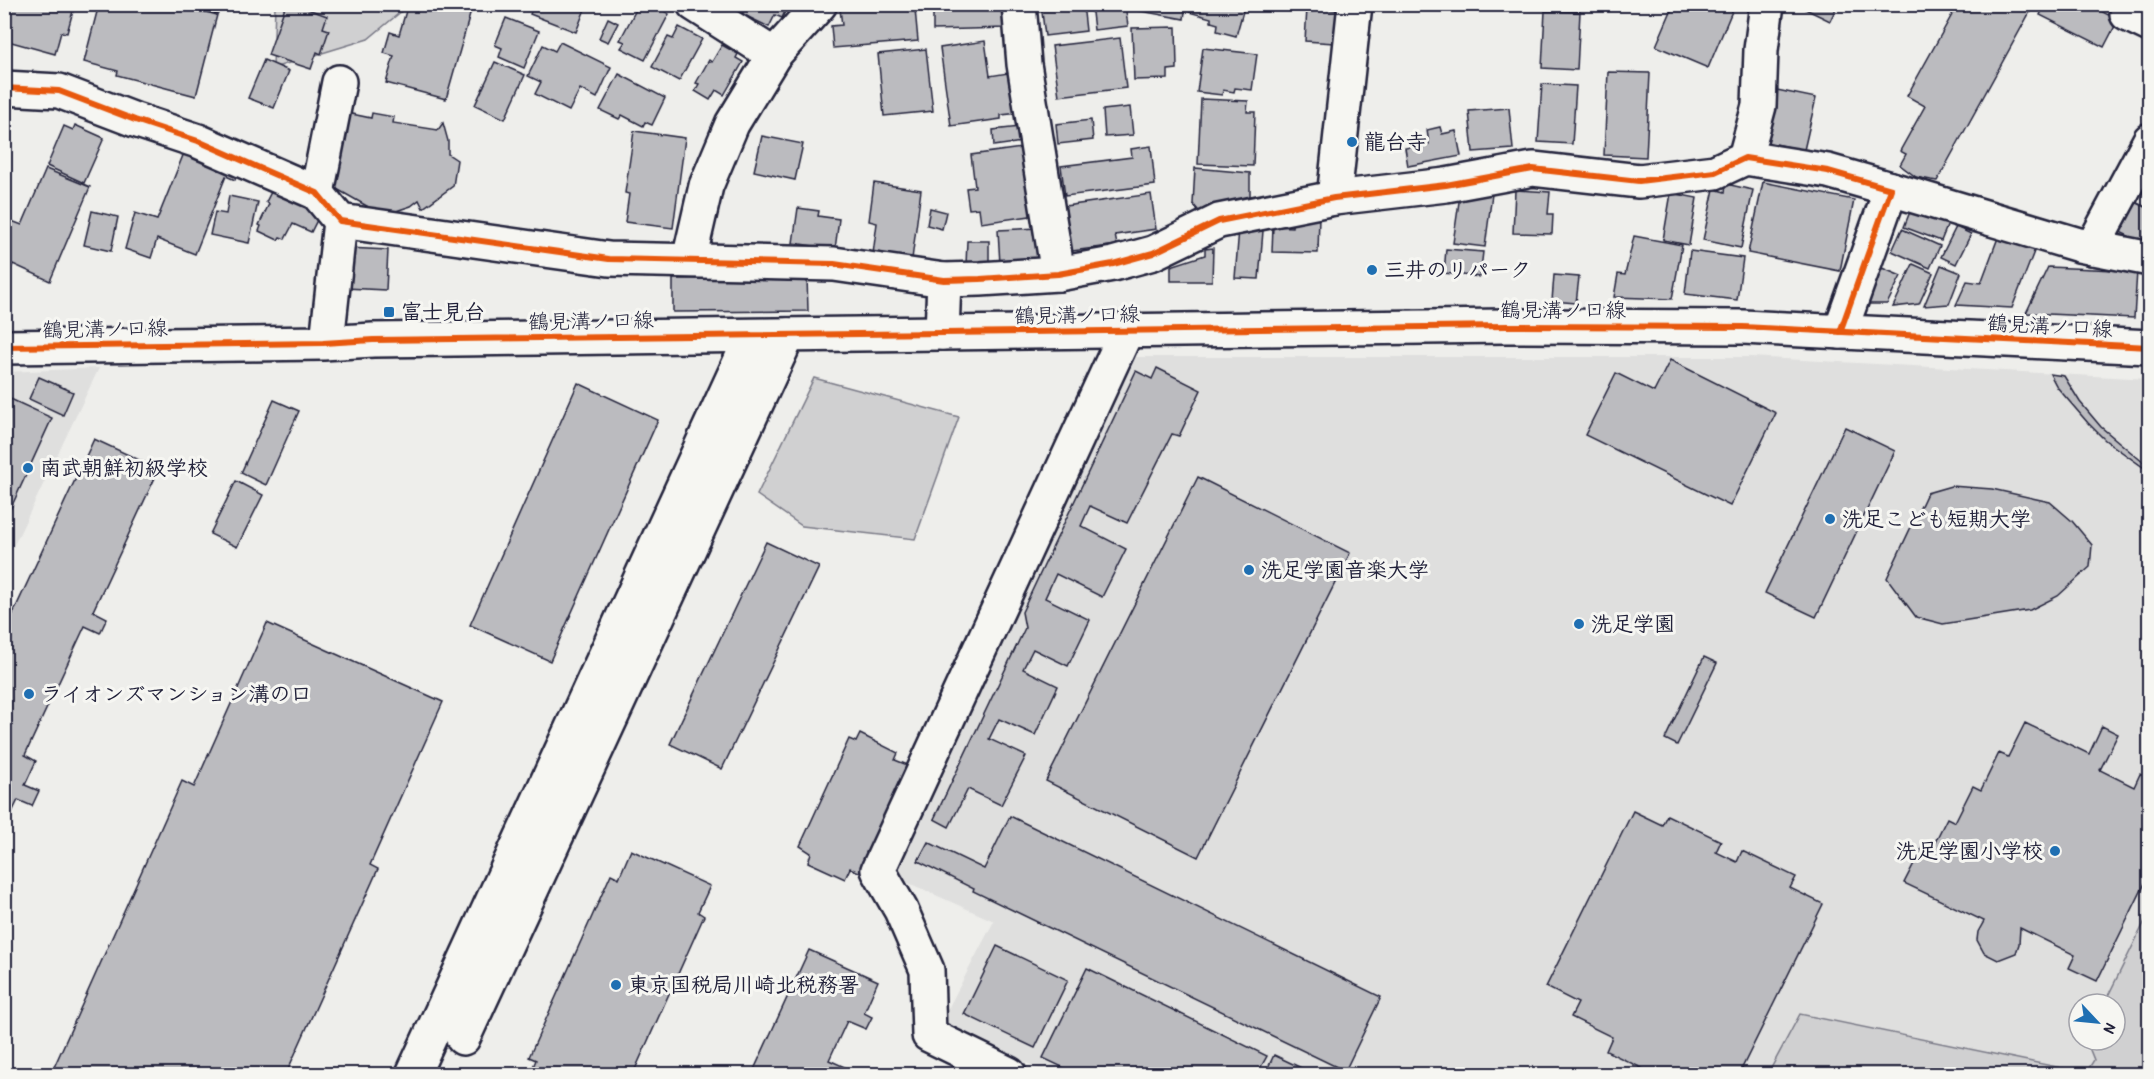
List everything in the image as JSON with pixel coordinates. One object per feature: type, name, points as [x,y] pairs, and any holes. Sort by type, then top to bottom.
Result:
[{"type":"street","points":[[694,4],[774,54]]},
{"type":"street","points":[[689,260],[706,186],[732,124],[774,54],[820,4]]},
{"type":"street","points":[[1018,4],[1024,64],[1058,274]]},
{"type":"street","points":[[1334,198],[1355,4]]},
{"type":"street","points":[[1745,158],[1759,106],[1761,50],[1767,4]]},
{"type":"street","points":[[317,193],[339,82]]},
{"type":"street","points":[[4,88],[59,91],[198,141],[317,193],[340,221],[609,259],[834,264],[944,280],[1058,274],[1113,264],[1154,253],[1219,221],[1334,198],[1446,184],[1533,169],[1639,181],[1715,172],[1745,158],[1828,171],[2092,248],[2150,259]]},
{"type":"street","points":[[2092,248],[2150,140]]},
{"type":"street","points":[[1840,332],[1891,189]]},
{"type":"street","points":[[327,342],[340,221]]},
{"type":"street","points":[[942,333],[944,280]]},
{"type":"street","name":"鶴見溝ノ口線","points":[[4,347],[373,340],[1506,326],[1743,327],[2150,347]]},
{"type":"street","points":[[1009,1074],[929,1035],[927,970],[901,910],[878,870],[1127,330]]},
{"type":"street","points":[[463,1038],[788,335]]},
{"type":"street","points":[[413,1074],[752,336]]},
{"type":"shaded area","points":[[275,5],[409,5],[368,39],[273,68]]},
{"type":"shaded area","name":"洗足学園","points":[[1136,357],[1750,357],[2149,379],[2149,1074],[1050,1074],[941,1022],[994,921],[895,877],[893,868]]},
{"type":"shaded area","name":"南武朝鮮初級学校","points":[[99,368],[5,564],[5,372]]},
{"type":"shaded area","points":[[814,378],[959,417],[915,539],[802,526],[757,495]]},
{"type":"shaded area","points":[[2149,913],[2149,1074],[1768,1074],[1800,1014],[2086,1073],[2094,1060],[2091,1052],[2127,1052],[2127,992],[2110,992]]},
{"type":"building","points":[[4,4],[50,4],[73,11],[67,33],[61,32],[55,54],[4,40]]},
{"type":"building","points":[[99,4],[175,4],[217,15],[196,96],[117,75],[118,71],[84,62]]},
{"type":"building","points":[[190,4],[221,4],[218,14],[190,7]]},
{"type":"building","points":[[286,4],[294,4],[327,16],[323,28],[329,30],[321,54],[317,52],[311,69],[268,55]]},
{"type":"building","points":[[408,4],[473,4],[446,99],[386,83],[394,56],[384,53],[390,32],[399,35]]},
{"type":"building","points":[[534,4],[587,4],[576,32],[530,14]]},
{"type":"building","points":[[639,4],[653,4],[669,14],[645,60],[621,48],[625,42],[620,40]]},
{"type":"building","points":[[747,4],[796,4],[793,10],[787,7],[782,18],[775,15],[769,27],[742,14]]},
{"type":"building","points":[[902,4],[902,10],[915,9],[918,41],[833,48],[831,26],[842,25],[840,9]]},
{"type":"building","points":[[933,4],[996,4],[996,10],[1005,10],[1006,28],[933,30]]},
{"type":"building","points":[[1041,4],[1083,4],[1086,31],[1045,36]]},
{"type":"building","points":[[1091,4],[1125,4],[1128,26],[1094,30]]},
{"type":"building","points":[[1131,4],[1186,4],[1184,19],[1130,9]]},
{"type":"building","points":[[1191,4],[1245,4],[1236,36],[1217,31],[1218,24],[1211,22],[1211,18],[1189,12]]},
{"type":"building","points":[[1674,4],[1735,4],[1708,68],[1656,46]]},
{"type":"building","points":[[1795,4],[1838,4],[1830,21]]},
{"type":"building","points":[[1958,4],[1998,4],[2008,10],[2011,4],[2020,4],[2031,10],[1937,181],[1916,177],[1900,165],[1906,154],[1900,151],[1925,106],[1907,96]]},
{"type":"building","points":[[2045,4],[2088,4],[2118,20],[2104,47],[2040,15]]},
{"type":"building","points":[[1307,8],[1337,10],[1334,43],[1305,41]]},
{"type":"building","points":[[1545,11],[1580,12],[1577,70],[1542,68]]},
{"type":"building","points":[[506,18],[539,31],[524,68],[499,57],[502,48],[495,45]]},
{"type":"building","points":[[608,18],[618,23],[608,42],[599,38]]},
{"type":"building","points":[[679,27],[702,39],[679,81],[652,67],[668,37],[673,39]]},
{"type":"building","points":[[1176,27],[1177,69],[1168,70],[1168,79],[1134,80],[1132,28]]},
{"type":"building","points":[[1120,38],[1126,88],[1059,96],[1052,46]]},
{"type":"building","points":[[985,41],[990,76],[1014,72],[1020,113],[1001,115],[1001,119],[951,126],[940,48]]},
{"type":"building","points":[[560,42],[611,67],[597,98],[580,89],[569,111],[535,94],[541,82],[528,76],[543,45],[555,51]]},
{"type":"building","points":[[722,45],[738,54],[736,58],[743,62],[724,95],[716,90],[710,100],[695,91],[699,84],[696,83],[709,60],[712,62]]},
{"type":"building","points":[[1203,48],[1257,54],[1252,90],[1235,88],[1234,92],[1223,90],[1222,95],[1197,92]]},
{"type":"building","points":[[926,49],[933,111],[884,116],[878,54]]},
{"type":"building","points":[[264,60],[289,71],[274,108],[248,98]]},
{"type":"building","points":[[495,62],[525,75],[505,119],[475,105]]},
{"type":"building","points":[[1608,72],[1650,73],[1646,157],[1604,155]]},
{"type":"building","points":[[619,74],[665,98],[652,125],[645,122],[643,126],[622,115],[619,119],[600,110]]},
{"type":"building","points":[[1542,84],[1576,86],[1572,144],[1538,142]]},
{"type":"building","points":[[1777,90],[1816,98],[1804,150],[1766,142]]},
{"type":"building","points":[[1201,99],[1248,101],[1247,112],[1255,112],[1253,166],[1198,164]]},
{"type":"building","points":[[1130,107],[1133,135],[1105,137],[1103,110]]},
{"type":"building","points":[[1509,108],[1513,149],[1473,152],[1469,111]]},
{"type":"building","points":[[347,113],[371,118],[372,113],[394,117],[393,123],[438,130],[443,123],[448,141],[448,154],[457,160],[453,186],[423,208],[419,200],[411,206],[393,212],[372,209],[335,188]]},
{"type":"building","points":[[1091,120],[1093,140],[1058,144],[1056,124]]},
{"type":"building","points":[[75,125],[104,138],[84,183],[47,166],[64,126],[73,130]]},
{"type":"building","points":[[1020,127],[1022,142],[994,146],[993,130]]},
{"type":"building","points":[[1440,127],[1442,134],[1456,131],[1461,156],[1408,166],[1405,148],[1429,144],[1427,130]]},
{"type":"building","points":[[634,131],[685,138],[673,228],[625,222],[629,194],[625,193]]},
{"type":"building","points":[[762,136],[803,144],[795,180],[754,171]]},
{"type":"building","points":[[1151,146],[1155,185],[1065,196],[1061,166],[1132,157],[1131,149]]},
{"type":"building","points":[[1028,147],[1037,215],[981,223],[979,208],[969,209],[966,188],[975,187],[971,155]]},
{"type":"building","points":[[186,148],[239,169],[235,180],[226,176],[195,254],[157,239],[151,258],[125,249],[135,213],[157,220]]},
{"type":"building","points":[[1195,168],[1250,173],[1250,196],[1202,215],[1193,204]]},
{"type":"building","points":[[46,169],[90,187],[50,281],[13,264],[7,278],[4,276],[4,218],[22,225]]},
{"type":"building","points":[[1763,182],[1854,200],[1840,271],[1748,253]]},
{"type":"building","points":[[874,183],[921,190],[912,259],[873,254],[877,223],[869,221]]},
{"type":"building","points":[[1726,184],[1753,190],[1741,248],[1703,240],[1714,189],[1725,192]]},
{"type":"building","points":[[273,188],[321,212],[311,232],[293,224],[285,239],[280,237],[278,240],[259,231],[261,226],[259,225],[269,204],[266,202]]},
{"type":"building","points":[[1515,190],[1550,192],[1548,214],[1553,214],[1552,234],[1513,233]]},
{"type":"building","points":[[1474,192],[1492,194],[1485,247],[1453,243],[1460,195],[1473,197]]},
{"type":"building","points":[[1671,193],[1697,198],[1689,245],[1663,240]]},
{"type":"building","points":[[1151,194],[1156,229],[1115,235],[1117,245],[1072,251],[1065,206]]},
{"type":"building","points":[[229,196],[258,202],[249,243],[210,235],[215,212],[226,214]]},
{"type":"building","points":[[2133,201],[2150,209],[2150,246],[2118,231]]},
{"type":"building","points":[[1913,204],[1950,219],[1941,241],[1904,227]]},
{"type":"building","points":[[798,208],[819,211],[818,216],[839,219],[835,249],[793,243]]},
{"type":"building","points":[[930,208],[946,212],[942,229],[927,225]]},
{"type":"building","points":[[92,211],[118,217],[111,251],[84,245]]},
{"type":"building","points":[[1293,216],[1319,216],[1318,253],[1272,252],[1273,226],[1292,227]]},
{"type":"building","points":[[1956,227],[1971,234],[1956,264],[1941,257]]},
{"type":"building","points":[[1038,228],[1039,262],[1000,264],[998,230]]},
{"type":"building","points":[[1239,229],[1263,231],[1259,279],[1235,278]]},
{"type":"building","points":[[1902,229],[1940,246],[1930,268],[1892,251]]},
{"type":"building","points":[[1999,235],[2035,249],[2012,308],[1956,305],[1967,281],[1981,283]]},
{"type":"building","points":[[1634,236],[1682,245],[1672,299],[1614,297],[1618,274],[1625,275]]},
{"type":"building","points":[[967,241],[989,241],[989,266],[966,265]]},
{"type":"building","points":[[347,248],[388,250],[386,290],[345,288]]},
{"type":"building","points":[[1213,248],[1212,281],[1171,281],[1171,266],[1205,255],[1205,249]]},
{"type":"building","points":[[1446,249],[1483,252],[1480,277],[1444,273]]},
{"type":"building","points":[[1690,251],[1743,258],[1737,300],[1685,294]]},
{"type":"building","points":[[1913,264],[1933,273],[1919,304],[1893,307]]},
{"type":"building","points":[[1941,265],[1961,273],[1949,304],[1924,306]]},
{"type":"building","points":[[2048,267],[2137,271],[2134,318],[2026,313]]},
{"type":"building","points":[[1882,268],[1901,276],[1887,304],[1866,304]]},
{"type":"building","points":[[1554,275],[1579,277],[1576,303],[1552,301]]},
{"type":"building","points":[[807,277],[808,311],[673,312],[673,279]]},
{"type":"building","points":[[1670,360],[1776,413],[1730,506],[1585,435],[1616,373],[1654,392]]},
{"type":"building","points":[[1157,368],[1201,390],[1179,436],[1172,434],[1127,523],[1090,506],[1081,526],[1126,549],[1102,597],[1056,574],[1045,598],[1090,620],[1068,666],[1033,649],[1023,669],[1058,686],[1035,735],[999,719],[989,739],[1026,756],[1001,805],[968,789],[949,827],[934,819],[1025,628],[1022,612],[1136,371],[1152,379]]},
{"type":"building","points":[[2050,374],[2064,376],[2080,402],[2101,427],[2150,468],[2150,472],[2105,440],[2057,387]]},
{"type":"building","points":[[39,377],[73,392],[63,415],[29,399]]},
{"type":"building","points":[[578,383],[658,420],[550,661],[470,625]]},
{"type":"building","points":[[4,396],[52,418],[4,523]]},
{"type":"building","points":[[274,400],[299,411],[266,485],[241,473]]},
{"type":"building","points":[[1845,427],[1895,451],[1816,617],[1765,593]]},
{"type":"building","name":"ライオンズマンション溝の口","points":[[94,439],[159,469],[93,611],[107,618],[100,633],[85,626],[25,755],[36,761],[25,785],[39,791],[32,806],[18,800],[4,829],[4,633]]},
{"type":"building","points":[[1198,477],[1350,553],[1198,857],[1046,781]]},
{"type":"building","points":[[236,481],[263,495],[237,547],[210,534]]},
{"type":"building","points":[[1951,486],[1992,489],[2050,502],[2072,521],[2092,545],[2090,567],[2058,596],[2030,610],[1943,624],[1916,617],[1887,578],[1927,493]]},
{"type":"building","points":[[766,542],[819,567],[722,769],[670,744]]},
{"type":"building","points":[[267,623],[443,702],[370,865],[378,869],[286,1074],[51,1074],[182,781],[194,787]]},
{"type":"building","points":[[1704,657],[1717,663],[1677,745],[1665,739]]},
{"type":"building","points":[[2025,723],[2089,754],[2102,726],[2118,734],[2100,770],[2134,787],[2140,774],[2150,779],[2150,873],[2097,981],[2069,968],[2075,955],[2020,928],[2016,953],[1998,960],[1984,953],[1977,940],[1978,932],[1984,921],[1904,883],[1923,846],[1931,850],[1947,818],[1955,822],[1973,786],[1981,790],[1999,753],[2008,757]]},
{"type":"building","points":[[860,734],[898,753],[895,760],[910,766],[861,873],[850,868],[845,879],[808,862],[811,853],[800,846],[849,739],[856,742]]},
{"type":"building","points":[[1633,811],[1662,825],[1667,815],[1721,841],[1716,852],[1737,862],[1742,851],[1796,877],[1790,888],[1823,904],[1739,1074],[1654,1074],[1606,1051],[1612,1037],[1571,1017],[1578,1003],[1546,987]]},
{"type":"building","points":[[1010,816],[1381,997],[1345,1071],[973,891],[974,889],[918,861],[928,842],[984,869]]},
{"type":"building","points":[[631,850],[710,886],[698,912],[704,916],[633,1074],[530,1074],[536,1060],[529,1057],[611,874],[619,878]]},
{"type":"building","points":[[997,946],[1068,980],[1035,1048],[964,1014]]},
{"type":"building","points":[[809,950],[878,981],[864,1013],[872,1017],[866,1029],[847,1021],[829,1060],[847,1068],[844,1074],[752,1074]]},
{"type":"building","points":[[1087,968],[1267,1056],[1257,1074],[1077,1074],[1043,1058]]},
{"type":"building","points":[[1274,1055],[1314,1074],[1265,1074]]},
{"type":"cycle path","points":[[4,88],[59,91],[198,141],[317,193],[340,221],[609,259],[834,264],[944,280],[1058,274],[1113,264],[1153,253],[1219,221],[1334,198],[1446,185],[1533,169],[1639,181],[1715,172],[1745,158],[1828,171],[1891,189],[1840,332]]},
{"type":"cycle path","points":[[4,347],[323,343],[373,340],[1506,326],[1743,327],[2150,347]]},
{"type":"place","name":"龍台寺","points":[[1352,142]]},
{"type":"place","name":"三井のリパーク","points":[[1372,270]]},
{"type":"place","name":"富士見台","points":[[389,312]]},
{"type":"place","name":"南武朝鮮初級学校","points":[[28,468]]},
{"type":"place","name":"洗足こども短期大学","points":[[1830,519]]},
{"type":"place","name":"洗足学園音楽大学","points":[[1249,570]]},
{"type":"place","name":"洗足学園","points":[[1579,624]]},
{"type":"place","name":"ライオンズマンション溝の口","points":[[29,694]]},
{"type":"place","name":"洗足学園小学校","points":[[2055,851]]},
{"type":"place","name":"東京国税局川崎北税務署","points":[[616,985]]}]
